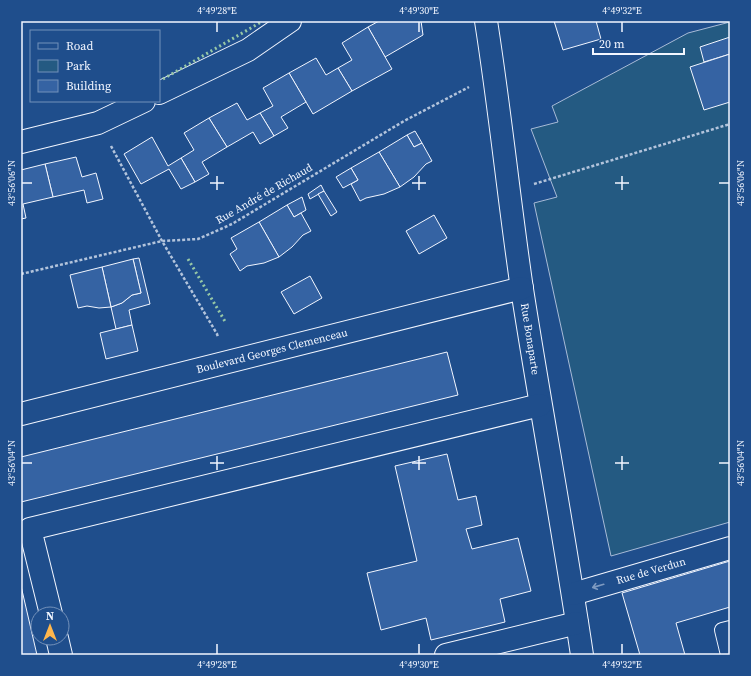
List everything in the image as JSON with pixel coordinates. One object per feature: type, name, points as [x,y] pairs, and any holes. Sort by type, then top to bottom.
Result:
[{"type":"street","points":[[160,94],[248,50],[290,21]]},
{"type":"street","name":"Rue Bonaparte","points":[[486,21],[522,288],[582,655]]},
{"type":"street","points":[[21,142],[98,123],[142,102]]},
{"type":"street","name":"Boulevard Georges Clemenceau","points":[[21,414],[522,288]]},
{"type":"street","points":[[49,606],[30,529],[540,405]]},
{"type":"street","name":"Rue de Verdun","points":[[573,594],[730,548]]},
{"type":"street","points":[[446,655],[577,623]]},
{"type":"lane","points":[[728,655],[722,630],[730,628]]},
{"type":"path","name":"Rue André de Richaud","points":[[21,274],[162,241],[198,239],[232,224],[404,121],[494,73]]},
{"type":"path","points":[[98,123],[162,241],[217,334],[223,363]]},
{"type":"path","points":[[508,191],[551,180],[730,124]]},
{"type":"green space","points":[[730,22],[730,522],[611,556],[534,203],[557,197],[531,129],[558,122],[552,106],[688,33]]},
{"type":"building","points":[[379,21],[421,21],[423,35],[385,57],[368,27]]},
{"type":"building","points":[[554,21],[596,21],[601,39],[563,50]]},
{"type":"building","points":[[368,27],[392,69],[352,91],[338,68],[352,60],[342,43]]},
{"type":"building","points":[[730,37],[730,54],[704,62],[700,47]]},
{"type":"building","points":[[730,54],[730,102],[704,110],[690,67]]},
{"type":"building","points":[[316,58],[326,75],[338,68],[352,91],[313,114],[289,73]]},
{"type":"building","points":[[289,73],[306,102],[281,117],[288,128],[274,136],[260,113],[273,106],[263,88]]},
{"type":"building","points":[[237,103],[247,120],[260,113],[274,136],[260,144],[253,132],[227,147],[209,118]]},
{"type":"building","points":[[209,118],[227,147],[202,162],[209,174],[195,182],[181,158],[194,150],[184,133]]},
{"type":"building","points":[[415,131],[422,143],[414,147],[407,135]]},
{"type":"building","points":[[407,135],[414,147],[422,143],[432,161],[426,164],[414,177],[400,187],[379,152]]},
{"type":"building","points":[[152,137],[168,166],[181,158],[195,182],[181,189],[169,169],[141,184],[124,154]]},
{"type":"building","points":[[379,152],[400,187],[384,194],[360,201],[351,184],[358,180],[351,168]]},
{"type":"building","points":[[76,157],[82,177],[96,173],[103,199],[87,203],[84,190],[53,197],[45,164]]},
{"type":"building","points":[[45,164],[53,197],[23,204],[26,218],[21,219],[21,170]]},
{"type":"building","points":[[351,168],[358,180],[343,188],[336,177]]},
{"type":"building","points":[[321,185],[324,191],[310,199],[308,194]]},
{"type":"building","points":[[324,191],[337,212],[331,216],[318,194]]},
{"type":"building","points":[[302,197],[306,210],[294,217],[287,205]]},
{"type":"building","points":[[287,205],[294,217],[301,213],[311,231],[303,235],[292,247],[279,257],[259,222]]},
{"type":"building","points":[[434,215],[447,238],[419,254],[406,231]]},
{"type":"building","points":[[259,222],[279,257],[264,263],[247,266],[240,271],[230,254],[237,249],[231,238]]},
{"type":"building","points":[[139,258],[150,304],[129,310],[132,325],[116,329],[111,307],[122,303],[132,295],[141,293],[133,259]]},
{"type":"building","points":[[133,259],[141,293],[132,295],[122,303],[111,307],[102,267]]},
{"type":"building","points":[[102,267],[111,307],[99,308],[87,306],[78,308],[70,275]]},
{"type":"building","points":[[310,276],[322,298],[294,314],[281,292]]},
{"type":"building","points":[[132,325],[138,351],[106,359],[100,333]]},
{"type":"building","points":[[447,352],[458,395],[21,502],[21,457]]},
{"type":"building","points":[[447,454],[458,500],[476,496],[482,525],[466,529],[472,549],[518,538],[531,591],[500,599],[505,622],[431,640],[426,618],[381,630],[367,573],[417,561],[395,466]]},
{"type":"building","points":[[730,561],[730,607],[676,623],[685,655],[640,655],[622,593]]},
{"type":"building","points":[[21,586],[30,625],[30,646],[35,646],[37,655],[21,655]]},
{"type":"hedge","points":[[163,79],[263,21]]},
{"type":"hedge","points":[[188,259],[226,323]]}]
